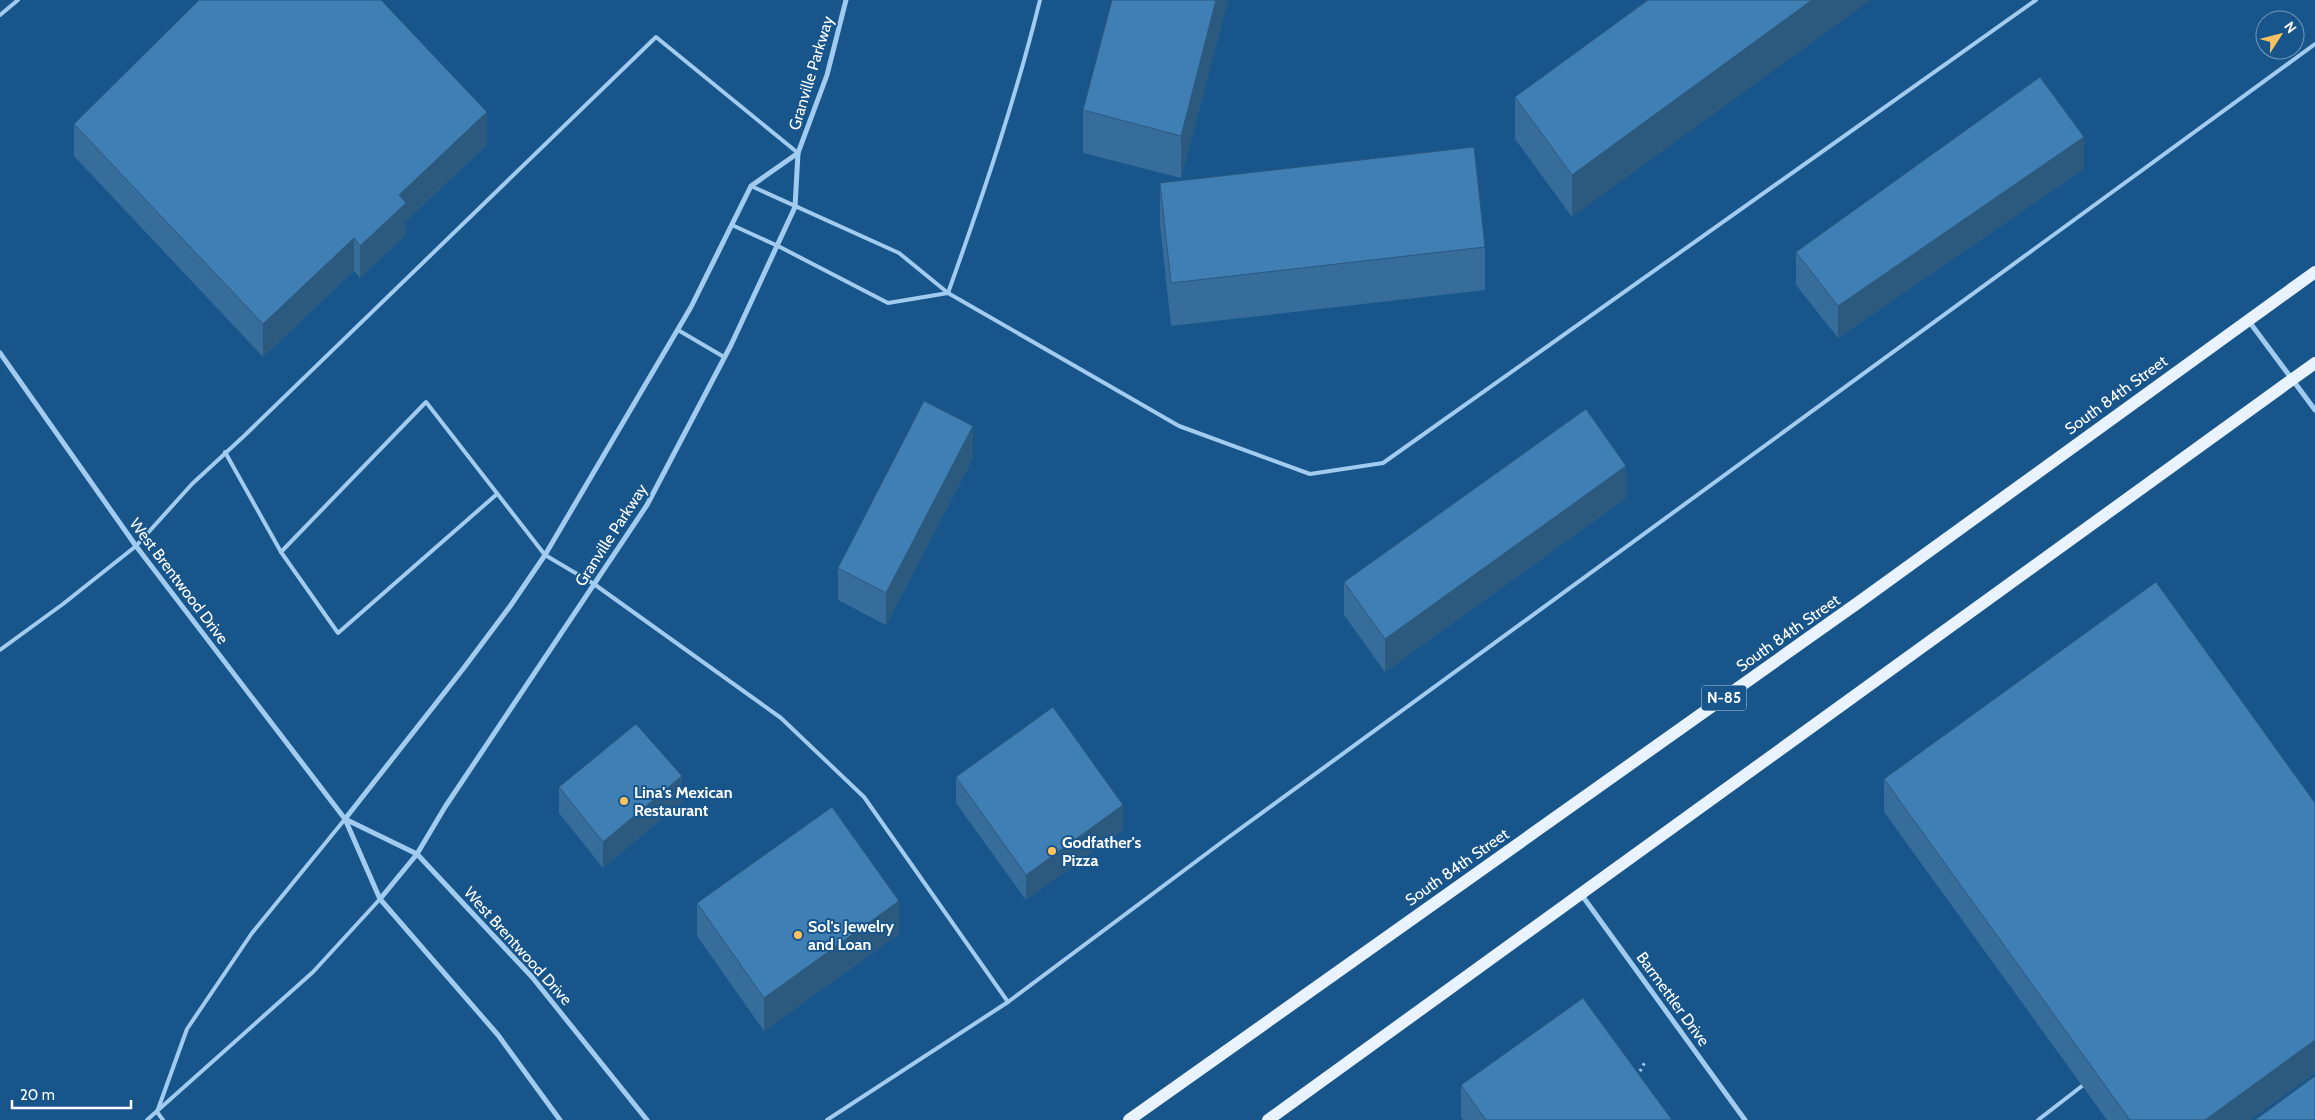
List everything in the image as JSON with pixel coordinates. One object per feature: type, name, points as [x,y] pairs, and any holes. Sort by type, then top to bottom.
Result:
[{"type":"main road","name":"South 84th Street","points":[[1129,1120],[1859,602],[2248,320],[2312,276]]},
{"type":"main road","points":[[1268,1120],[2315,363]]},
{"type":"street","name":"Granville Parkway","points":[[380,899],[417,854],[445,807],[647,505],[724,357],[795,207],[798,153],[826,75],[846,0]]},
{"type":"street","name":"Granville Parkway","points":[[345,819],[493,629],[545,555],[678,330],[751,186],[798,153]]},
{"type":"street","points":[[2248,320],[2315,410]]},
{"type":"street","name":"West Brentwood Drive","points":[[0,353],[136,546],[345,819],[380,899],[498,1035],[560,1120]]},
{"type":"street","name":"West Brentwood Drive","points":[[345,819],[417,854],[532,977],[647,1120]]},
{"type":"street","name":"Barmettler Drive","points":[[1581,894],[1745,1120]]},
{"type":"lane","points":[[0,16],[18,0]]},
{"type":"lane","points":[[948,292],[990,176],[1024,63],[1040,0]]},
{"type":"lane","points":[[751,186],[899,253],[948,292],[1179,426],[1310,474],[1383,463],[2036,0]]},
{"type":"lane","points":[[0,650],[136,546],[192,484],[656,38],[798,153]]},
{"type":"lane","points":[[827,1120],[1008,1002],[1230,836],[2315,44]]},
{"type":"lane","points":[[732,225],[778,246],[888,303],[948,292]]},
{"type":"lane","points":[[678,330],[724,357]]},
{"type":"lane","points":[[281,552],[426,402],[545,555],[594,584],[781,718],[864,796],[1008,1002]]},
{"type":"lane","points":[[225,452],[281,552],[338,633],[497,494]]},
{"type":"lane","points":[[157,1112],[187,1030],[252,933],[345,819]]},
{"type":"lane","points":[[147,1120],[313,972],[380,899]]},
{"type":"lane","points":[[2038,1120],[2082,1086]]},
{"type":"lane","points":[[157,1112],[163,1120]]},
{"type":"path","points":[[1636,1079],[1645,1062]]},
{"type":"building","points":[[199,0],[381,0],[487,112],[399,195],[406,203],[360,246],[354,238],[263,324],[74,124]]},
{"type":"building","points":[[1112,0],[1216,0],[1181,136],[1083,110]]},
{"type":"building","points":[[1648,0],[1812,0],[1572,175],[1515,97]]},
{"type":"building","points":[[2040,77],[2084,137],[1838,306],[1796,252]]},
{"type":"building","points":[[1474,147],[1485,247],[1171,283],[1160,183]]},
{"type":"building","points":[[924,401],[973,426],[886,593],[838,568]]},
{"type":"building","points":[[1586,409],[1626,466],[1385,639],[1344,582]]},
{"type":"building","points":[[2156,582],[2315,803],[2315,1040],[2205,1120],[2130,1120],[1884,779]]},
{"type":"building","points":[[1053,707],[1123,805],[1026,875],[956,777]]},
{"type":"building","points":[[636,724],[682,776],[603,842],[559,787]]},
{"type":"building","name":"Sol's Jewelry and Loan","points":[[832,807],[899,901],[764,998],[697,903]]},
{"type":"building","points":[[1583,998],[1672,1120],[1486,1120],[1461,1085]]},
{"type":"building","points":[[2315,1076],[2315,1120],[2255,1120]]},
{"type":"place","name":"Lina's Mexican Restaurant","points":[[624,801]]},
{"type":"place","name":"Godfather's Pizza","points":[[1052,851]]},
{"type":"place","name":"Sol's Jewelry and Loan","points":[[798,935]]}]
